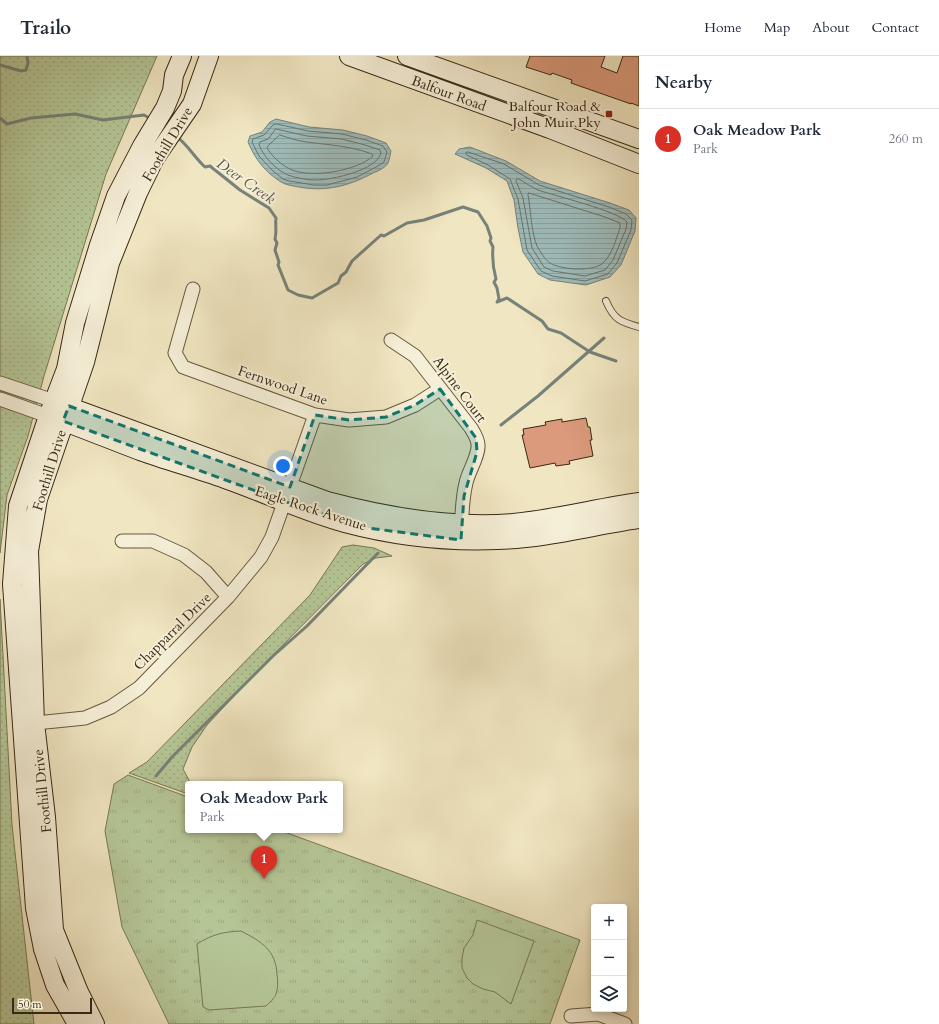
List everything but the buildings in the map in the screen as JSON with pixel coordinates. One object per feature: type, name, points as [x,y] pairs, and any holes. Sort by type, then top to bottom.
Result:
[{"type":"street","name":"Foothill Drive","points":[[59,411],[75,323],[99,244],[116,196],[142,146],[165,108],[172,91],[174,75],[182,56]]},
{"type":"street","name":"Foothill Drive","points":[[95,1024],[79,992],[54,930],[46,817],[29,723],[12,584],[18,506],[59,411],[85,362],[110,263],[138,193],[154,158],[192,104],[209,56]]},
{"type":"street","name":"Balfour Road","points":[[349,56],[550,129],[639,164]]},
{"type":"street","name":"Balfour Road","points":[[407,56],[639,140]]},
{"type":"street","name":"Fernwood Lane","points":[[193,289],[175,353],[183,367],[315,415],[349,420],[386,417],[415,405],[440,389]]},
{"type":"street","name":"Alpine Court","points":[[391,340],[415,356],[471,428],[476,438],[478,445],[477,452],[465,484],[461,532]]},
{"type":"street","points":[[0,383],[59,411]]},
{"type":"street","points":[[0,399],[59,411]]},
{"type":"street","name":"Eagle Rock Avenue","points":[[59,411],[140,450],[225,479],[288,494],[345,523],[397,534],[461,532],[512,523],[542,520],[639,502]]},
{"type":"street","name":"Chapparral Drive","points":[[29,723],[85,718],[111,707],[139,688],[228,597],[261,557],[272,537],[315,415]]},
{"type":"street","name":"Eagle Rock Avenue","points":[[461,532],[496,540],[525,539],[639,519]]},
{"type":"street","points":[[122,541],[154,541],[184,555],[206,572],[228,597]]},
{"type":"street","name":"Foothill Drive","points":[[29,723],[34,908],[43,949],[55,985],[77,1024]]},
{"type":"street","points":[[571,1016],[598,1014],[625,1024]]},
{"type":"lane","points":[[606,301],[610,312],[617,319],[624,323],[639,327]]},
{"type":"highlighted area","points":[[440,389],[476,438],[477,452],[464,496],[461,540],[368,528],[300,507],[63,421],[69,406],[290,487],[315,415],[349,420],[386,417],[415,405]]},
{"type":"green space","points":[[0,56],[157,56],[106,174],[44,376],[28,436],[7,495],[0,553]]},
{"type":"green space","points":[[353,545],[374,548],[392,556],[376,558],[363,564],[262,666],[207,725],[192,747],[183,769],[189,781],[185,781],[185,793],[129,773],[147,762],[310,595],[342,547]]},
{"type":"green space","points":[[0,599],[12,825],[34,1024],[0,1024]]},
{"type":"green space","points":[[128,775],[185,796],[185,833],[287,833],[580,940],[550,1024],[169,1024],[122,927],[105,831],[114,784]]},
{"type":"green space","points":[[477,920],[534,941],[511,1004],[495,992],[483,989],[473,984],[467,978],[462,968],[464,948],[473,935]]},
{"type":"green space","points":[[241,931],[261,943],[271,953],[276,966],[277,992],[266,1006],[209,1010],[203,1007],[197,944],[218,934]]},
{"type":"water","points":[[276,119],[309,127],[343,130],[367,136],[386,143],[391,151],[389,161],[379,170],[337,187],[319,189],[285,184],[265,169],[257,159],[248,142],[250,136],[262,132],[270,122]]},
{"type":"water","points":[[470,147],[506,161],[540,181],[629,210],[636,218],[635,231],[621,265],[610,277],[586,285],[550,280],[538,274],[523,252],[514,200],[507,181],[486,168],[455,154],[459,149]]},
{"type":"waterway","name":"Deer Creek","points":[[0,65],[21,71],[26,70],[28,63],[27,56]]},
{"type":"waterway","name":"Deer Creek","points":[[0,118],[7,124],[31,118],[75,114],[103,120],[144,115],[151,119]]},
{"type":"waterway","name":"Deer Creek","points":[[177,137],[205,167],[210,166],[240,190],[269,208],[276,218],[275,239],[277,243],[275,250],[279,262],[278,265],[288,290],[298,295],[312,298],[338,283],[341,276],[346,272],[352,261],[381,235],[384,236],[407,223],[424,220],[463,207],[478,212],[487,226],[491,238],[490,241],[493,247],[493,263],[496,279],[494,282],[499,299],[497,302],[507,298],[542,321],[548,329],[561,333],[590,352],[616,361]]},
{"type":"waterway","points":[[501,425],[538,396],[604,338]]},
{"type":"waterway","points":[[156,776],[172,757],[273,656],[307,626],[378,553]]},
{"type":"place","name":"Balfour Road & John Muir Pky","points":[[609,114]]},
{"type":"place","name":"Oak Meadow Park","points":[[264,879]]}]
